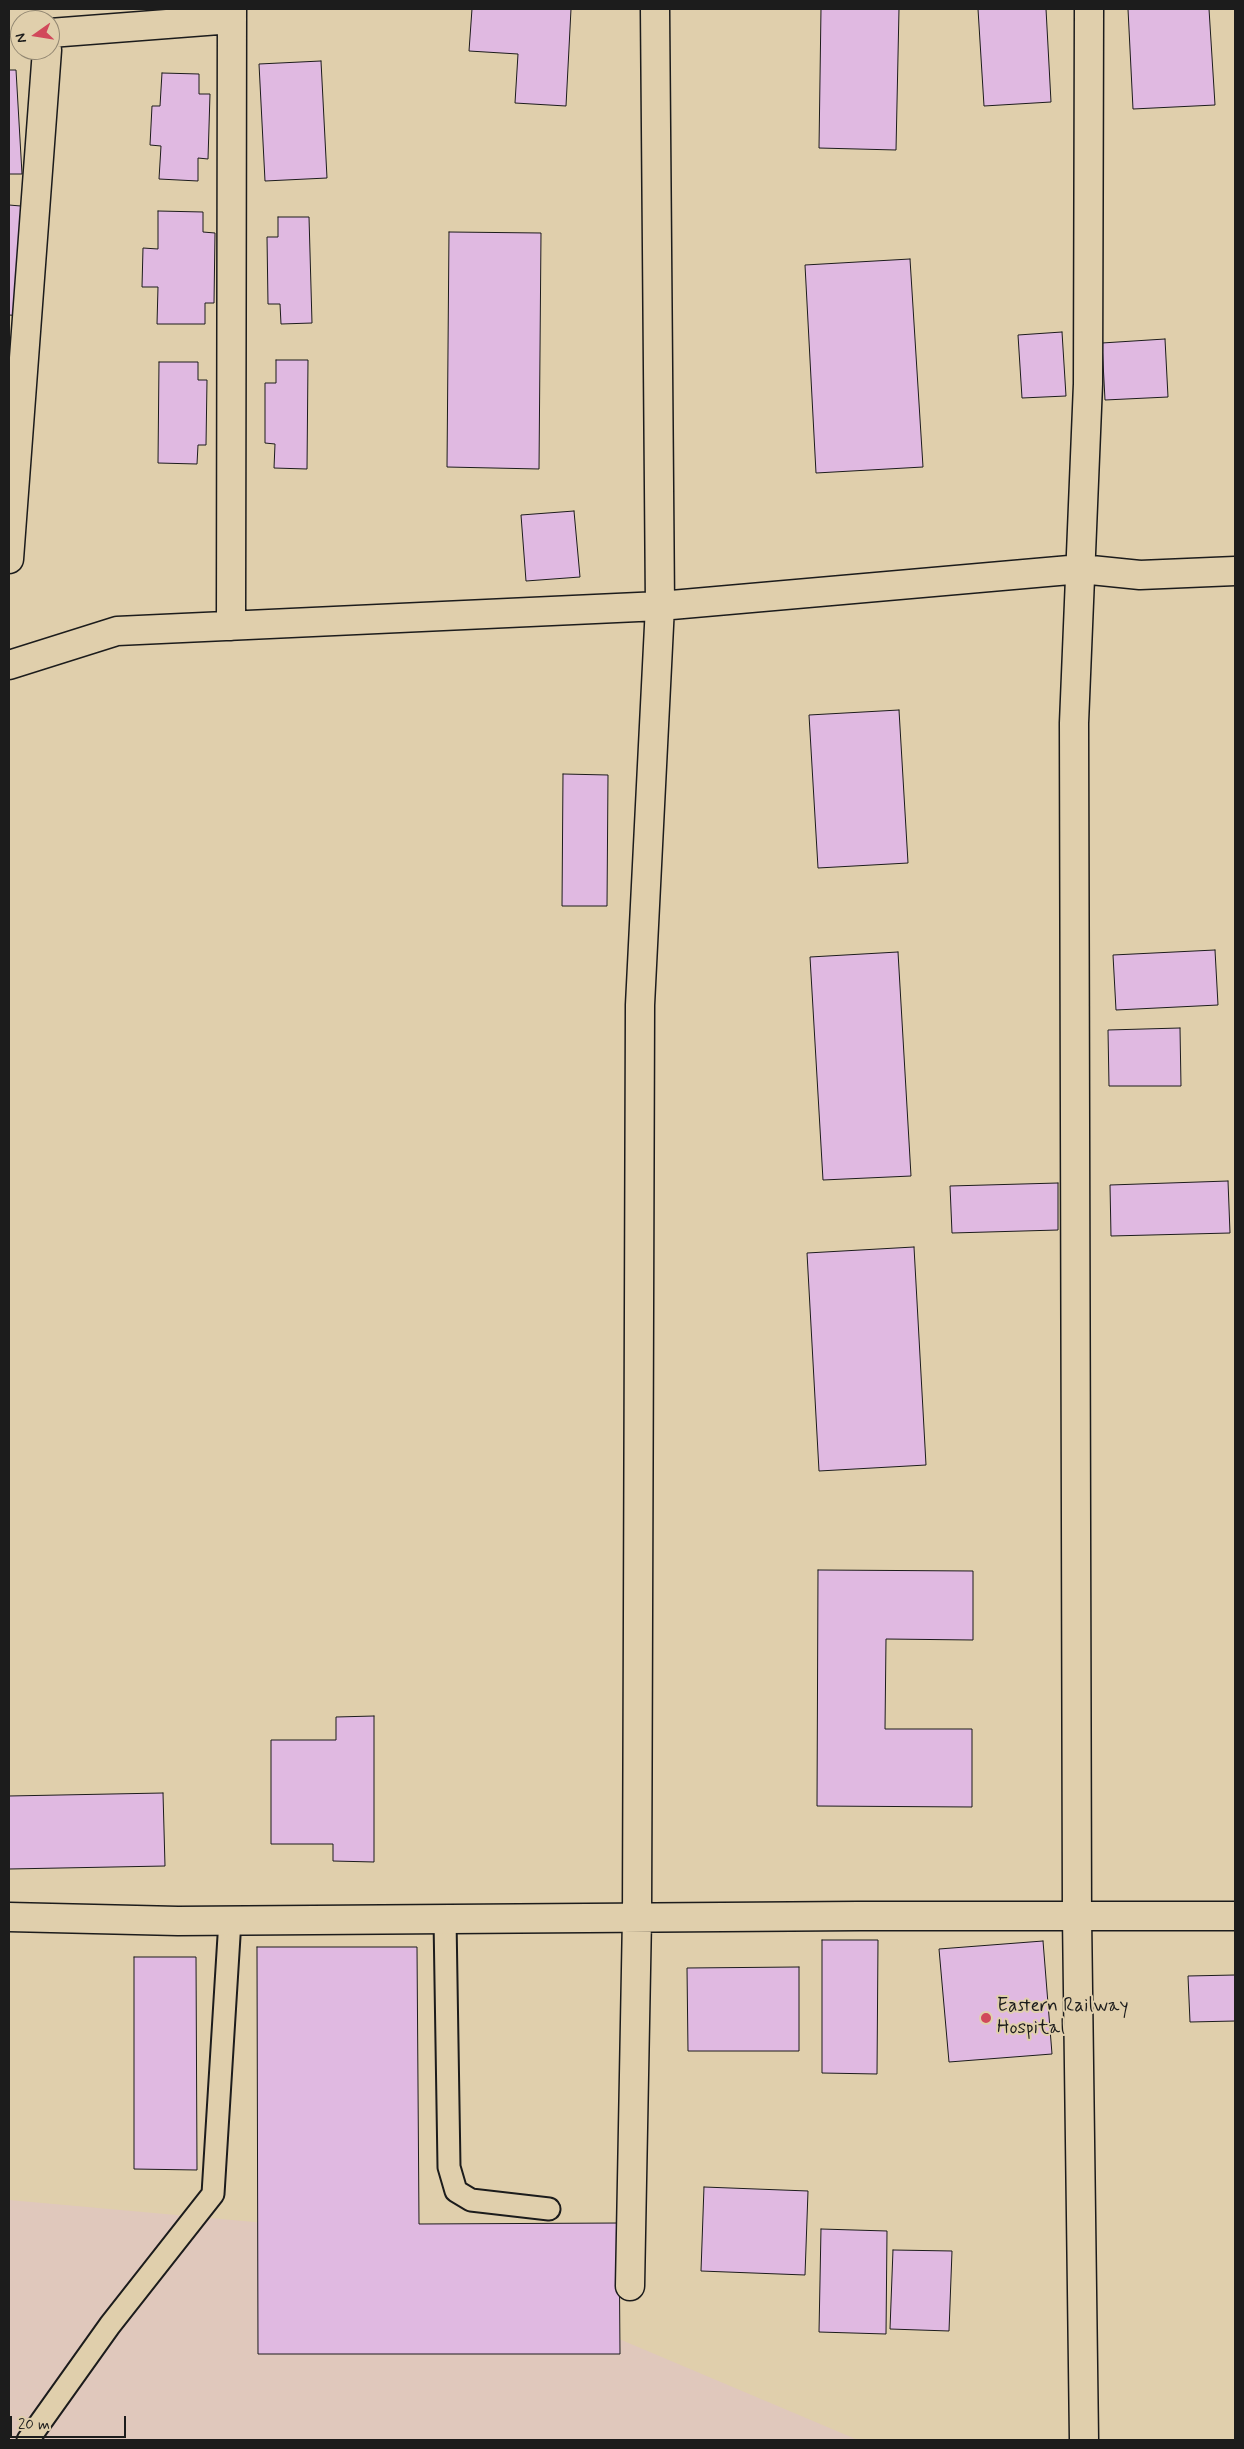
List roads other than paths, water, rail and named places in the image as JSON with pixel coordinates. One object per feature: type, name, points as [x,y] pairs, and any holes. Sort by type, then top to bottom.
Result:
[{"type":"street","points":[[630,2286],[637,1917],[640,1005],[660,606],[655,9]]},
{"type":"street","points":[[1084,2440],[1077,1916],[1074,723],[1088,384],[1089,9]]},
{"type":"street","points":[[60,32],[232,14],[231,626]]},
{"type":"street","points":[[9,559],[46,60]]},
{"type":"street","points":[[9,665],[117,631],[660,606],[1080,570],[1140,575],[1235,571]]},
{"type":"street","points":[[9,1917],[230,1920],[1235,1916]]},
{"type":"lane","points":[[445,1919],[449,2167],[456,2191],[471,2200],[549,2209]]},
{"type":"lane","points":[[28,2440],[110,2326],[213,2194],[230,1920]]},
{"type":"place","name":"Eastern Railway Hospital","points":[[986,2018]]}]
